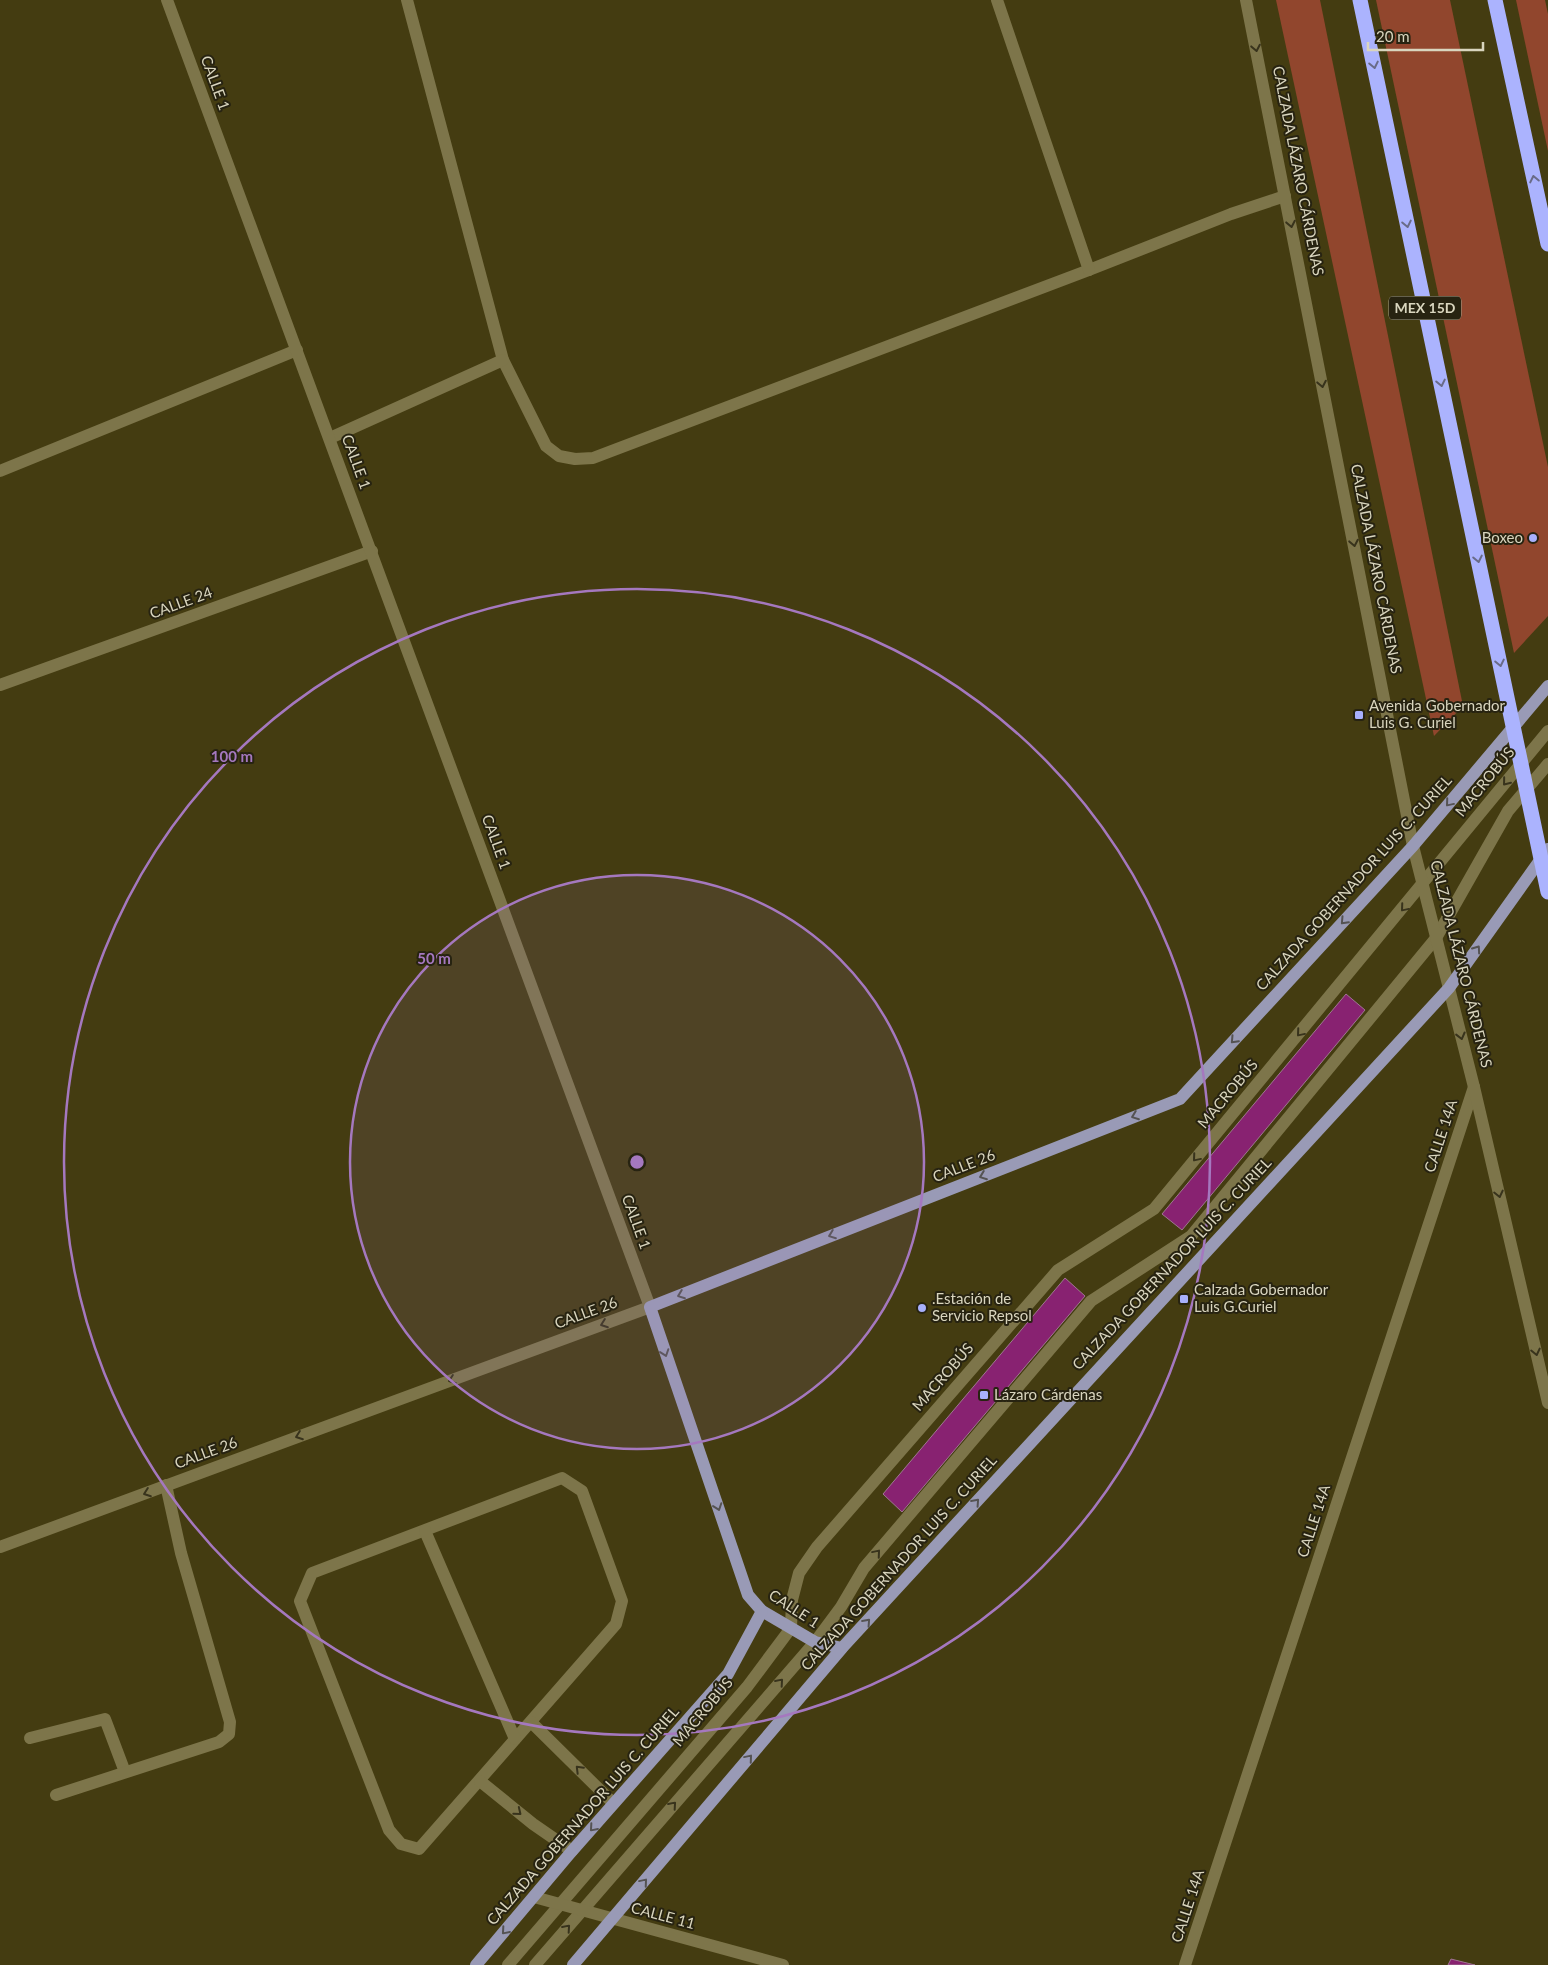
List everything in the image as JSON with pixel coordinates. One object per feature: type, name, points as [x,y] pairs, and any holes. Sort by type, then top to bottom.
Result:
[{"type":"highway","name":"MEX 15D","points":[[1360,0],[1548,892]]},
{"type":"highway","points":[[1494,0],[1548,244]]},
{"type":"main road","name":"CALZADA GOBERNADOR LUIS C. CURIEL","points":[[1180,1099],[1413,846],[1548,686]]},
{"type":"main road","name":"CALZADA GOBERNADOR LUIS C. CURIEL","points":[[573,1965],[842,1648],[1449,988],[1548,849]]},
{"type":"main road","name":"CALLE 26","points":[[650,1307],[1180,1099]]},
{"type":"main road","name":"CALLE 1","points":[[650,1307],[748,1595],[762,1611],[815,1642],[842,1648]]},
{"type":"main road","name":"CALZADA GOBERNADOR LUIS C. CURIEL","points":[[476,1965],[613,1803],[728,1674],[762,1611]]},
{"type":"street","name":"CALLE 1","points":[[167,0],[298,350],[650,1307]]},
{"type":"street","points":[[407,0],[503,360],[546,446],[559,456],[575,459],[592,458],[1089,270],[1230,214],[1285,196]]},
{"type":"street","points":[[996,0],[1089,270]]},
{"type":"street","name":"CALZADA LÁZARO CÁRDENAS","points":[[1246,0],[1413,846],[1474,1087],[1548,1404]]},
{"type":"street","points":[[0,471],[298,350]]},
{"type":"street","points":[[330,438],[503,360]]},
{"type":"street","name":"CALLE 24","points":[[0,685],[372,552]]},
{"type":"street","name":"MACROBÚS","points":[[508,1965],[747,1687],[791,1628],[792,1600],[799,1572],[817,1547],[1058,1270],[1154,1209],[1548,731]]},
{"type":"street","points":[[535,1965],[815,1642],[841,1607],[864,1568],[1091,1301],[1191,1236],[1436,938],[1508,811],[1548,764]]},
{"type":"street","name":"CALLE 14A","points":[[1185,1965],[1474,1087]]},
{"type":"street","name":"CALLE 26","points":[[0,1547],[650,1307]]},
{"type":"street","points":[[562,1478],[582,1491],[622,1601],[616,1624],[531,1722],[419,1849],[401,1844],[389,1830],[300,1602],[312,1574],[562,1478]]},
{"type":"street","points":[[56,1795],[219,1742],[229,1734],[231,1728],[181,1553],[166,1485]]},
{"type":"street","points":[[425,1531],[515,1740]]},
{"type":"street","points":[[30,1738],[105,1719],[125,1772]]},
{"type":"street","points":[[531,1722],[613,1803]]},
{"type":"street","points":[[480,1781],[533,1824],[572,1851]]},
{"type":"street","name":"CALLE 11","points":[[534,1897],[562,1903],[613,1919],[783,1965]]},
{"type":"shaded area","points":[[1276,0],[1320,0],[1463,706],[1434,736]]},
{"type":"shaded area","points":[[1376,0],[1450,0],[1548,467],[1548,616],[1514,653]]},
{"type":"shaded area","points":[[1516,0],[1545,0],[1548,14],[1548,151]]},
{"type":"building","points":[[1346,994],[1365,1010],[1182,1230],[1162,1214]]},
{"type":"building","name":"Lázaro Cárdenas","points":[[1065,1278],[1085,1296],[902,1512],[883,1494]]},
{"type":"building","points":[[1451,1959],[1475,1965],[1448,1965]]},
{"type":"place","name":"Boxeo","points":[[1533,538]]},
{"type":"place","name":"Avenida Gobernador Luis G. Curiel","points":[[1359,715]]},
{"type":"place","name":"Calzada Gobernador Luis G.Curiel","points":[[1184,1299]]},
{"type":"place","name":".Estación de Servicio Repsol","points":[[922,1308]]},
{"type":"place","name":"Lázaro Cárdenas","points":[[984,1395]]}]
